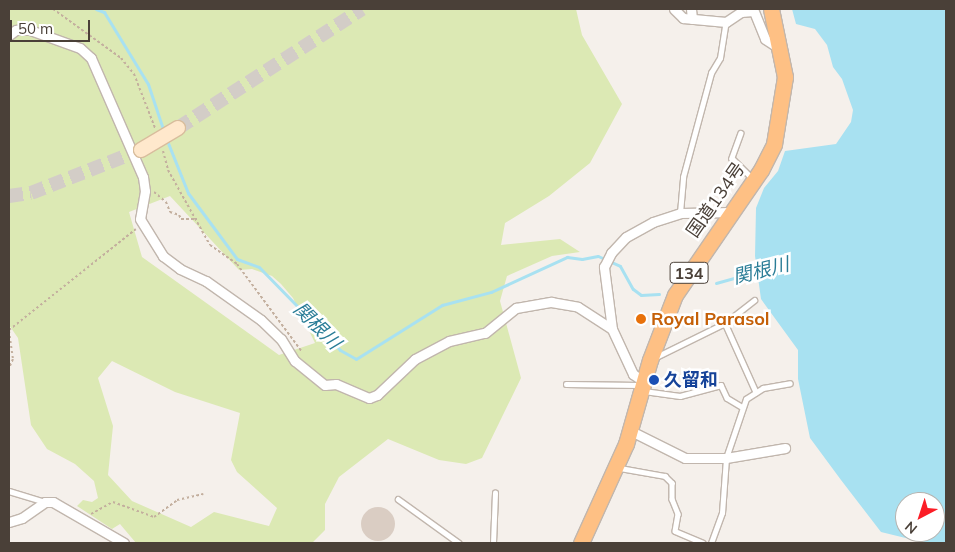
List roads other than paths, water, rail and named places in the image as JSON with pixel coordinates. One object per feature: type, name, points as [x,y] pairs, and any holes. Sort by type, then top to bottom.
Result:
[{"type":"highway","name":"国道134号","points":[[581,543],[631,431],[650,360],[675,296],[730,212],[754,180],[774,144],[781,114],[785,77],[771,9]]},
{"type":"main road","points":[[141,150],[178,128]]},
{"type":"street","points":[[674,9],[683,18],[726,22],[741,12],[753,10],[765,39],[779,48]]},
{"type":"street","points":[[691,9],[692,19]]},
{"type":"street","points":[[9,35],[16,30],[30,30],[80,48],[91,58],[143,176],[143,224],[163,256],[180,269],[206,281],[261,320],[303,367],[325,385],[336,384],[369,398],[377,395],[415,359],[449,341],[485,332],[516,308],[551,302],[567,303],[612,329]]},
{"type":"street","points":[[643,386],[633,374],[612,329],[604,267],[611,253],[626,237],[653,222],[680,213],[730,212]]},
{"type":"street","points":[[631,431],[684,458],[726,458],[785,448]]},
{"type":"street","points":[[9,522],[22,518],[45,502],[53,502],[124,543]]},
{"type":"lane","points":[[680,213],[683,176],[711,73],[720,58],[726,22]]},
{"type":"lane","points":[[741,133],[732,158],[754,180]]},
{"type":"lane","points":[[650,360],[725,323],[754,300]]},
{"type":"lane","points":[[725,323],[756,392]]},
{"type":"lane","points":[[711,543],[722,513],[726,458],[740,425],[742,407],[756,392],[790,383]]},
{"type":"lane","points":[[566,384],[643,386],[680,396],[721,385],[727,398],[742,407]]},
{"type":"lane","points":[[616,467],[665,476],[672,483],[672,499],[678,514],[675,531],[703,543]]},
{"type":"lane","points":[[9,491],[45,502]]},
{"type":"lane","points":[[493,543],[495,493]]},
{"type":"lane","points":[[398,499],[458,543]]},
{"type":"water","points":[[792,9],[946,9],[946,542],[926,543],[922,542],[945,542],[945,492],[895,492],[895,535],[881,532],[841,480],[810,438],[798,379],[798,350],[761,299],[755,256],[756,208],[764,188],[778,171],[785,151],[836,144],[851,122],[853,110],[842,79],[833,67],[827,45],[815,29],[796,24]]},
{"type":"waterway","name":"関根川","points":[[96,9],[104,12],[148,84],[164,132]]},
{"type":"waterway","name":"関根川","points":[[166,138],[188,193],[237,259],[259,267],[340,350],[356,359],[442,305],[491,292],[567,257],[582,259],[598,256],[620,266],[633,289],[641,295],[659,294]]},
{"type":"waterway","name":"関根川","points":[[716,283],[759,271]]},
{"type":"tunnel","points":[[178,128],[362,9]]},
{"type":"tunnel","points":[[9,196],[31,193],[141,150]]},
{"type":"place","name":"Royal Parasol","points":[[641,319]]},
{"type":"place","name":"久留和","points":[[654,380]]}]
